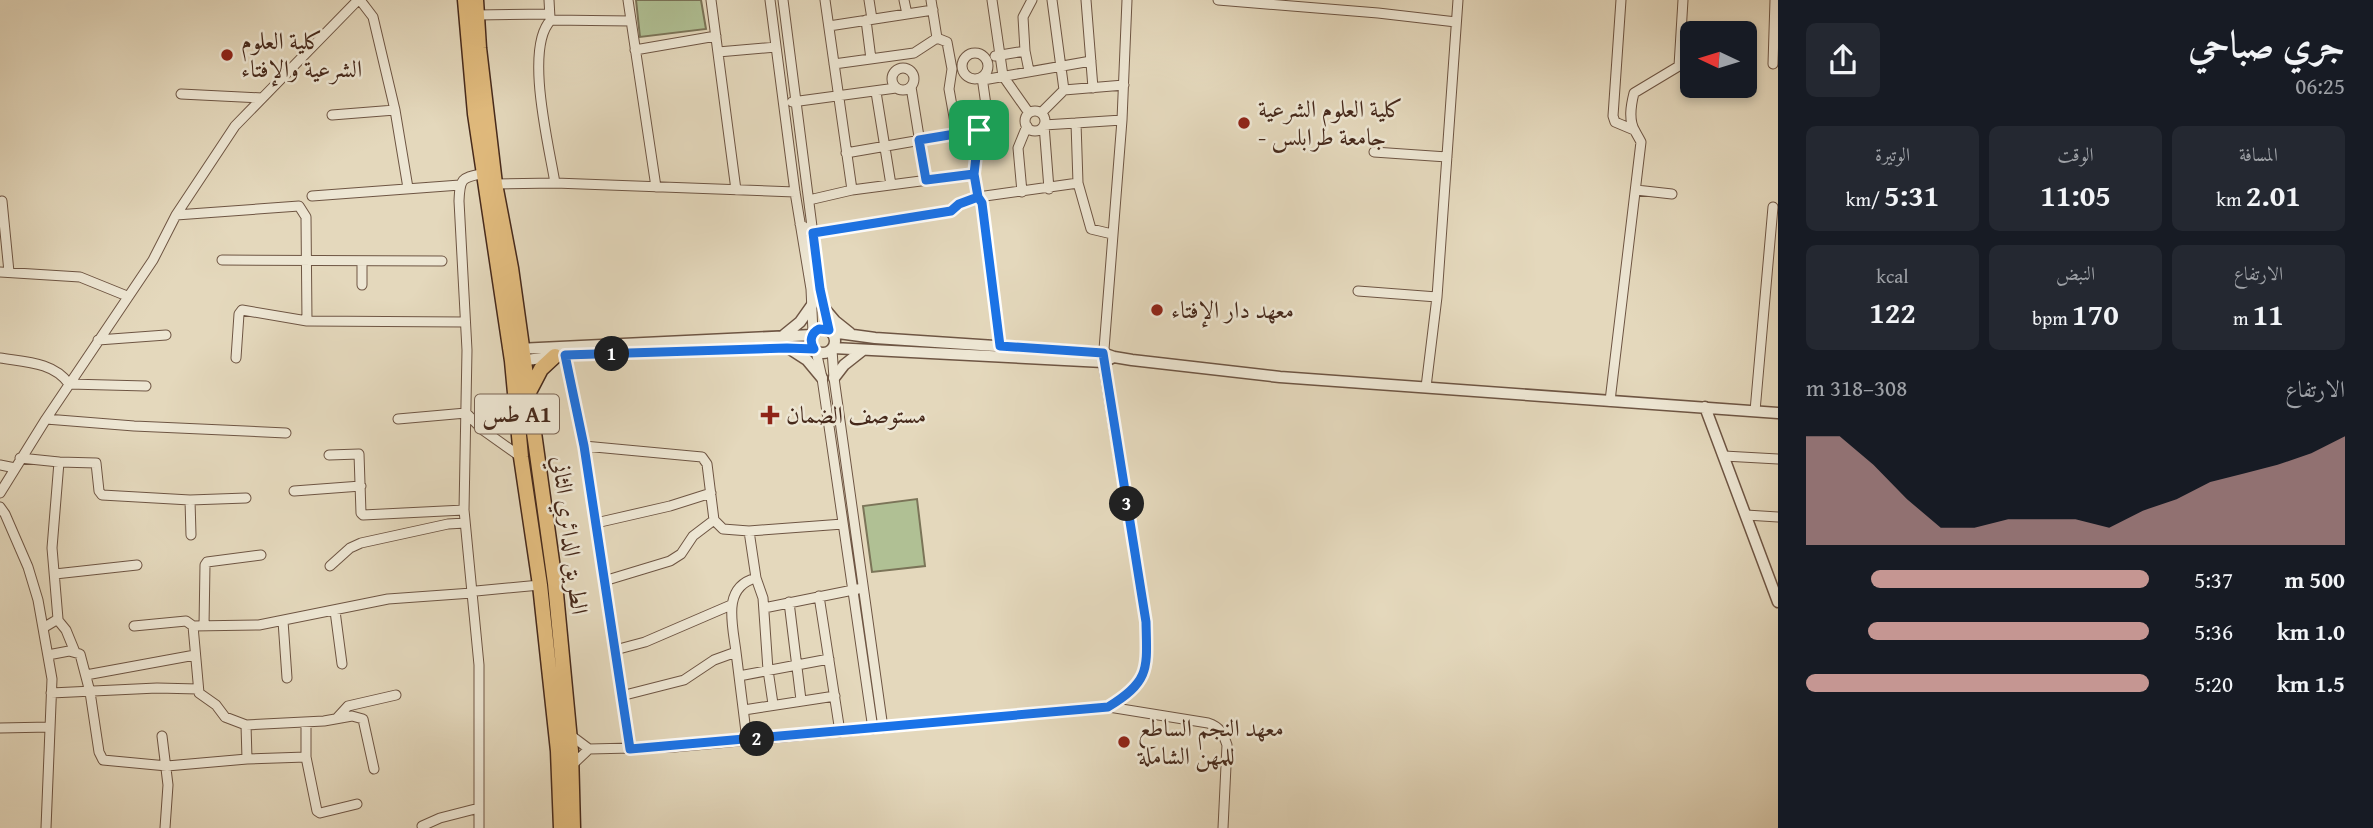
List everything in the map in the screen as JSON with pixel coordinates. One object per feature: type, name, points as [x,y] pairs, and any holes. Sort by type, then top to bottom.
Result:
[{"type":"highway","name":"الطريق الدائري الثاني","points":[[465,0],[470,74],[490,179],[511,268],[521,457],[540,585],[558,751],[561,828]]},
{"type":"highway","name":"الطريق الدائري الثاني","points":[[476,7],[490,179]]},
{"type":"highway","name":"الطريق الدائري الثاني","points":[[517,355],[529,393],[555,583],[569,734],[573,828]]},
{"type":"highway","points":[[529,393],[541,369],[560,356]]},
{"type":"street","points":[[0,493],[20,458],[153,260],[176,215],[235,126],[359,0],[373,17],[395,110],[408,188]]},
{"type":"street","points":[[549,0],[550,17],[540,36],[537,64],[555,183]]},
{"type":"street","points":[[628,0],[656,187]]},
{"type":"street","points":[[711,0],[736,190]]},
{"type":"street","points":[[770,0],[800,224],[818,306],[835,338],[828,378],[834,458],[843,524],[858,589]]},
{"type":"street","points":[[783,0],[813,233],[818,306],[811,342],[828,378],[845,457],[858,589],[878,728]]},
{"type":"street","points":[[825,0],[852,190]]},
{"type":"street","points":[[869,0],[871,59]]},
{"type":"street","points":[[904,0],[907,14]]},
{"type":"street","points":[[992,0],[1003,76],[1029,113]]},
{"type":"street","points":[[1029,71],[1023,17],[1032,0]]},
{"type":"street","points":[[1052,0],[1064,90]]},
{"type":"street","points":[[1086,0],[1093,88]]},
{"type":"street","points":[[1108,707],[1128,695],[1141,679],[1147,663],[1143,601],[1107,357],[1127,0]]},
{"type":"street","points":[[1218,0],[1456,22]]},
{"type":"street","points":[[1378,0],[1378,13]]},
{"type":"street","points":[[1426,387],[1437,297],[1458,0]]},
{"type":"street","points":[[1610,401],[1641,142],[1634,130],[1615,122],[1613,100],[1621,0]]},
{"type":"street","points":[[1613,100],[1634,93],[1679,66],[1684,0]]},
{"type":"street","points":[[1773,64],[1775,0]]},
{"type":"street","points":[[829,26],[907,14],[932,5],[937,38]]},
{"type":"street","points":[[476,7],[550,17],[631,21]]},
{"type":"street","points":[[635,50],[716,36]]},
{"type":"street","points":[[834,64],[915,53],[937,38]]},
{"type":"street","points":[[937,38],[947,42],[957,69],[968,78],[982,79],[1091,61]]},
{"type":"street","points":[[718,52],[776,47]]},
{"type":"street","points":[[957,134],[949,89],[963,61],[975,53],[998,56],[1025,51]]},
{"type":"street","points":[[982,55],[988,64],[982,79],[987,112],[979,130],[974,174],[978,197],[982,203],[1000,346]]},
{"type":"street","points":[[896,88],[892,82],[897,69],[904,67],[911,70],[915,77],[911,88],[926,180]]},
{"type":"street","points":[[1041,113],[1064,90],[1124,85]]},
{"type":"street","points":[[784,103],[911,88]]},
{"type":"street","points":[[876,92],[891,185]]},
{"type":"street","points":[[1634,93],[1631,114],[1634,130]]},
{"type":"street","points":[[181,94],[262,98]]},
{"type":"street","points":[[332,115],[395,110]]},
{"type":"street","points":[[1023,192],[1018,148],[1027,126],[1026,119],[1029,113],[1035,111],[1041,113],[1045,119],[1049,188]]},
{"type":"street","points":[[1027,126],[1035,130],[1044,125],[1122,120]]},
{"type":"street","points":[[1076,123],[1078,183],[1091,229],[1112,234]]},
{"type":"street","points":[[846,153],[979,130]]},
{"type":"street","points":[[1374,152],[1447,157]]},
{"type":"street","points":[[809,200],[852,190],[974,174]]},
{"type":"street","points":[[479,828],[479,665],[464,510],[467,350],[460,185],[464,177],[795,192]]},
{"type":"street","points":[[800,224],[813,233],[951,211],[959,204],[978,197],[1078,183]]},
{"type":"street","points":[[313,196],[460,185]]},
{"type":"street","points":[[1636,190],[1672,194]]},
{"type":"street","points":[[2,201],[5,272],[80,277],[127,296]]},
{"type":"street","points":[[176,215],[299,206],[306,217],[307,321]]},
{"type":"street","points":[[1755,411],[1773,207]]},
{"type":"street","points":[[222,260],[442,261]]},
{"type":"street","points":[[362,261],[362,285]]},
{"type":"street","points":[[1358,291],[1437,297]]},
{"type":"street","points":[[784,335],[818,306]]},
{"type":"street","points":[[818,306],[841,327],[856,336]]},
{"type":"street","points":[[236,358],[239,314],[242,310],[307,321],[464,322]]},
{"type":"street","points":[[517,355],[813,334],[819,329],[856,336],[1000,346],[1074,355]]},
{"type":"street","points":[[98,340],[166,335]]},
{"type":"street","points":[[517,355],[560,356],[787,348],[824,353],[832,349],[1074,355],[1280,377],[1778,412]]},
{"type":"street","points":[[787,348],[807,360],[828,378]]},
{"type":"street","points":[[828,378],[863,350]]},
{"type":"street","points":[[560,356],[584,446],[630,749]]},
{"type":"street","points":[[0,358],[50,367],[63,375],[69,384]]},
{"type":"street","points":[[69,384],[146,386]]},
{"type":"street","points":[[1705,407],[1778,602]]},
{"type":"street","points":[[398,419],[466,413]]},
{"type":"street","points":[[466,413],[482,430],[521,457]]},
{"type":"street","points":[[46,419],[286,433]]},
{"type":"street","points":[[584,446],[702,457],[706,460],[714,520],[723,529],[749,531],[843,524]]},
{"type":"street","points":[[329,455],[359,454],[361,513],[365,516],[464,510]]},
{"type":"street","points":[[1724,456],[1778,459]]},
{"type":"street","points":[[834,458],[845,457]]},
{"type":"street","points":[[20,458],[96,463],[99,491],[102,495],[190,500],[246,498]]},
{"type":"street","points":[[59,462],[52,548],[57,619],[66,630],[75,652],[81,657],[101,759],[167,766],[306,757]]},
{"type":"street","points":[[0,465],[15,468]]},
{"type":"street","points":[[294,491],[361,486]]},
{"type":"street","points":[[596,523],[670,506],[711,493]]},
{"type":"street","points":[[190,500],[191,535]]},
{"type":"street","points":[[0,507],[29,567],[38,600],[52,679],[46,828]]},
{"type":"street","points":[[1745,515],[1778,517]]},
{"type":"street","points":[[604,581],[670,561],[681,554],[693,536],[714,520]]},
{"type":"street","points":[[330,566],[361,543],[447,524],[465,523]]},
{"type":"street","points":[[749,531],[756,578],[764,608],[773,704]]},
{"type":"street","points":[[204,626],[207,562],[261,555]]},
{"type":"street","points":[[55,574],[137,565]]},
{"type":"street","points":[[747,740],[731,605],[740,587],[756,578]]},
{"type":"street","points":[[134,626],[186,621],[193,626],[259,625],[388,599],[540,585]]},
{"type":"street","points":[[764,608],[858,589]]},
{"type":"street","points":[[819,596],[840,732]]},
{"type":"street","points":[[789,602],[801,701]]},
{"type":"street","points":[[615,650],[645,642],[731,605]]},
{"type":"street","points":[[335,611],[342,664]]},
{"type":"street","points":[[43,628],[57,619]]},
{"type":"street","points":[[283,621],[287,678]]},
{"type":"street","points":[[193,626],[199,693],[216,705],[225,717],[246,725],[352,716],[363,719],[374,769]]},
{"type":"street","points":[[48,655],[75,652]]},
{"type":"street","points":[[621,695],[684,680],[714,660],[736,652]]},
{"type":"street","points":[[86,676],[195,655]]},
{"type":"street","points":[[739,676],[829,659]]},
{"type":"street","points":[[51,693],[157,688],[198,689]]},
{"type":"street","points":[[337,718],[348,706],[396,695]]},
{"type":"street","points":[[744,710],[835,696]]},
{"type":"street","points":[[569,734],[589,749],[630,749],[1108,707],[1208,723],[1223,732],[1227,745],[1223,828]]},
{"type":"street","points":[[306,722],[306,757],[317,811],[320,813],[357,804]]},
{"type":"street","points":[[246,725],[247,759]]},
{"type":"street","points":[[0,728],[50,727]]},
{"type":"street","points":[[162,736],[168,785],[165,828]]},
{"type":"street","points":[[571,766],[589,749]]},
{"type":"street","points":[[422,827],[440,818],[479,808]]},
{"type":"green space","points":[[636,0],[701,0],[706,29],[640,37]]},
{"type":"green space","points":[[917,499],[925,566],[872,572],[863,506]]},
{"type":"place","name":"كلية العلوم الشرعية والإفتاء","points":[[227,55]]},
{"type":"place","name":"كلية العلوم الشرعية - جامعة طرابلس","points":[[1244,123]]},
{"type":"place","name":"معهد دار الإفتاء","points":[[1157,310]]},
{"type":"place","name":"مستوصف الضمان","points":[[770,415]]},
{"type":"place","name":"معهد النجم الساطع للمهن الشاملة","points":[[1124,742]]},
{"type":"route","points":[[979,130],[919,140],[926,180],[974,174],[978,197],[982,203],[1000,346],[1103,353],[1146,622],[1147,663],[1141,679],[1128,695],[1108,707],[630,749],[584,446],[565,355],[814,349],[811,342],[813,333],[819,329],[829,330],[820,289],[813,233],[951,211],[959,204],[978,197],[974,174],[979,130]]}]
